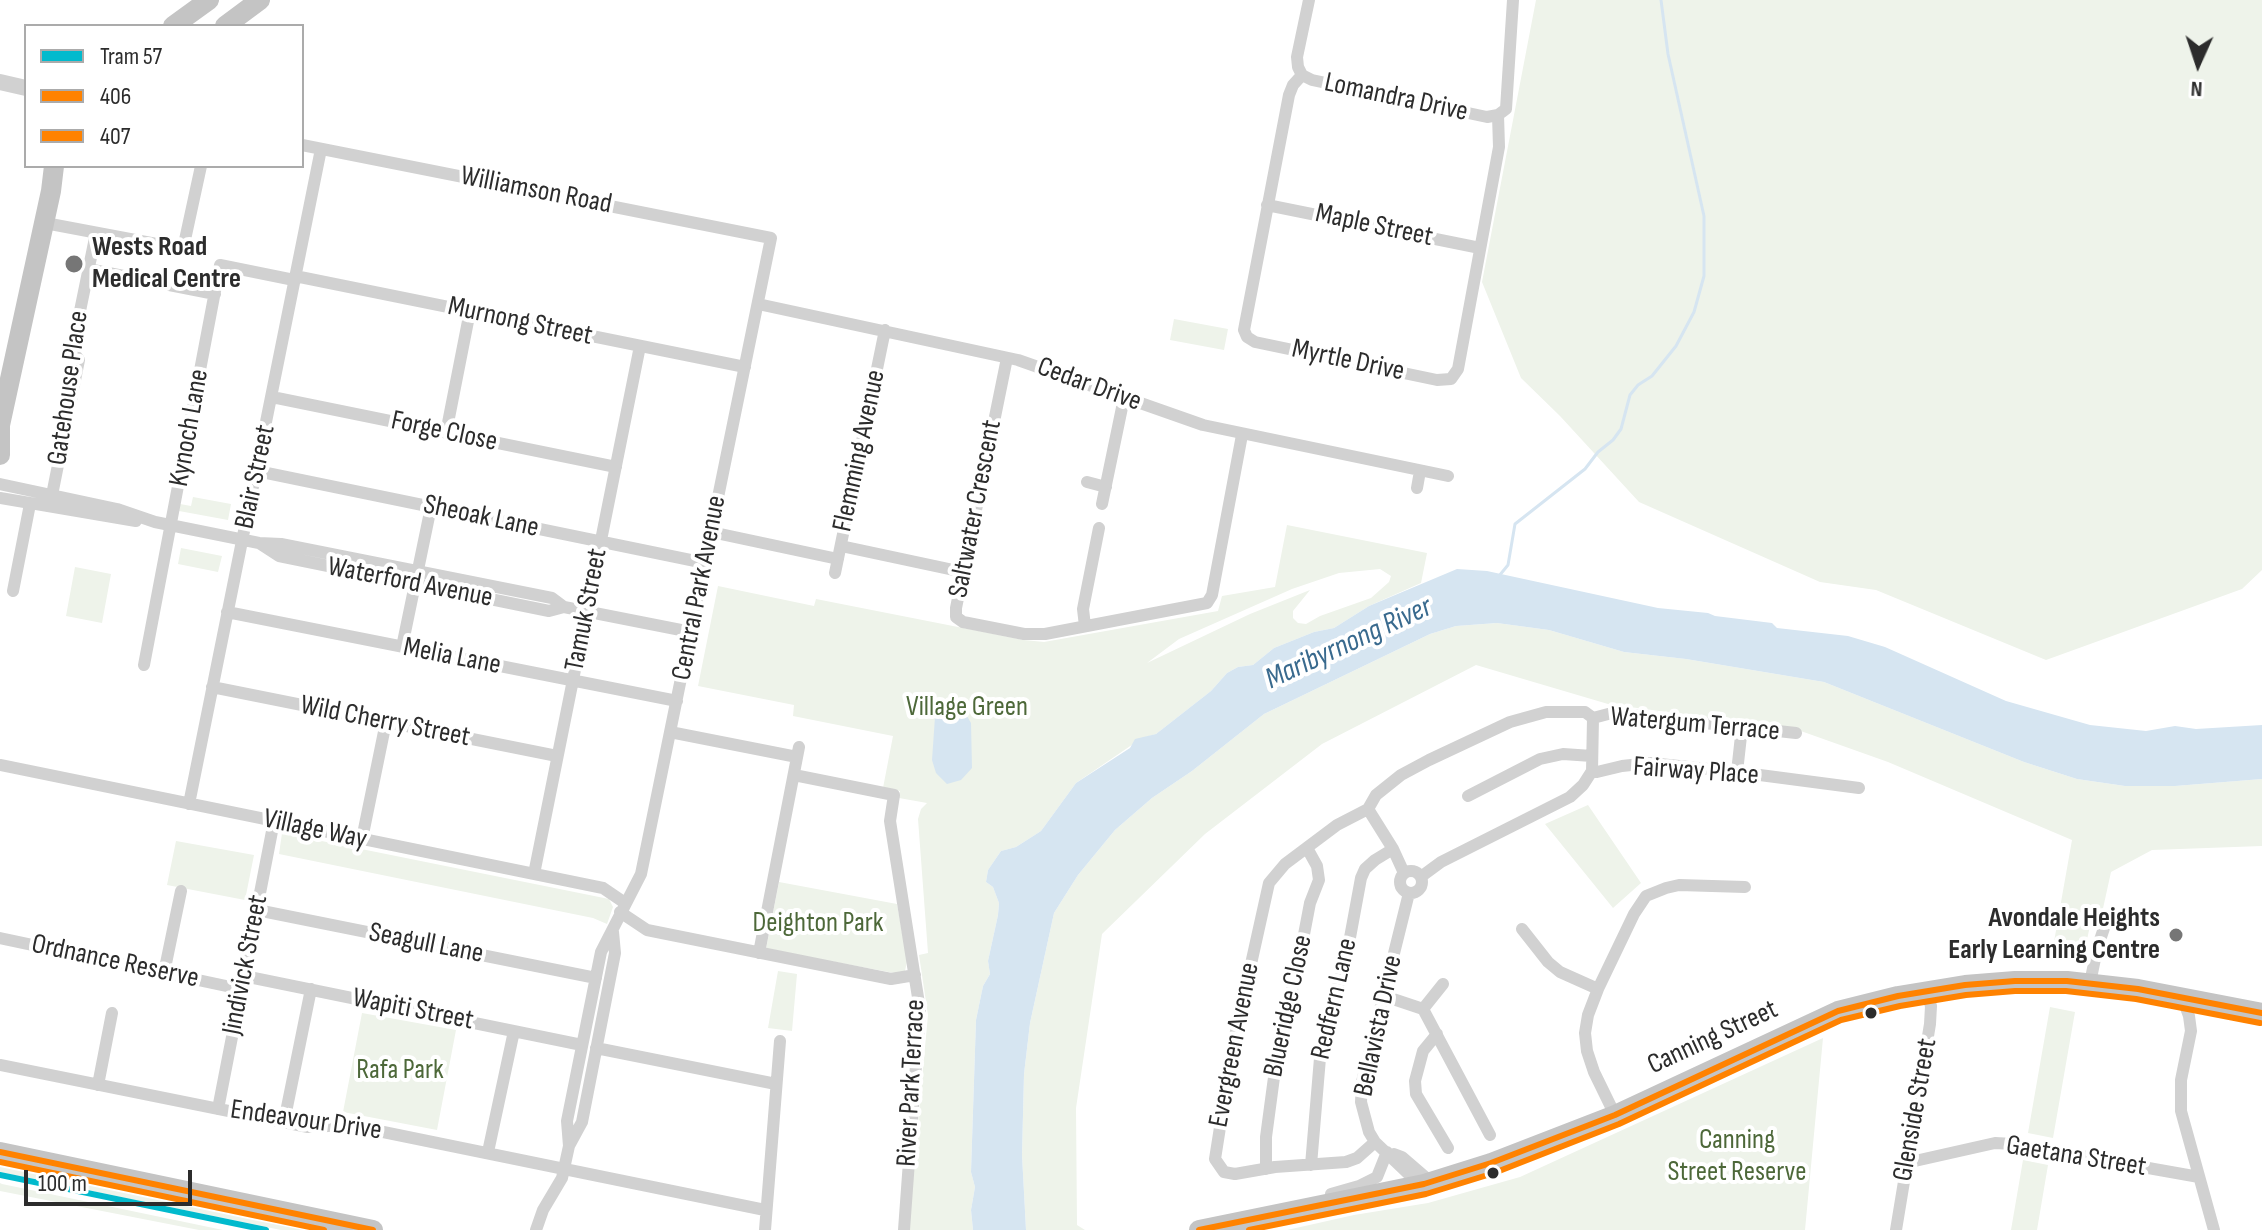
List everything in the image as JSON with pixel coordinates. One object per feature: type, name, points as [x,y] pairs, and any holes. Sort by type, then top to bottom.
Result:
[{"type":"main road","points":[[176,24],[209,0]]},
{"type":"main road","points":[[228,24],[260,0]]},
{"type":"main road","points":[[0,455],[0,425],[45,223],[54,168]]},
{"type":"main road","points":[[51,191],[61,168]]},
{"type":"main road","name":"Canning Street","points":[[1199,1230],[1425,1184],[1522,1152],[1615,1115],[1838,1011],[1926,991],[2015,981],[2090,983],[2262,1013]]},
{"type":"main road","points":[[0,1154],[373,1230]]},
{"type":"street","name":"Lomandra Drive","points":[[1309,0],[1297,57],[1302,75],[1312,80],[1487,117],[1498,115],[1506,109],[1513,0]]},
{"type":"street","name":"Myrtle Drive","points":[[1302,75],[1289,95],[1244,321],[1247,337],[1255,342],[1437,380],[1451,379],[1458,369],[1499,147],[1498,115]]},
{"type":"street","points":[[0,82],[24,88]]},
{"type":"street","name":"Williamson Road","points":[[304,145],[771,238]]},
{"type":"street","name":"Blair Street","points":[[189,804],[321,149]]},
{"type":"street","points":[[45,223],[183,249],[201,168]]},
{"type":"street","name":"Maple Street","points":[[1267,205],[1480,248]]},
{"type":"street","name":"Gatehouse Place","points":[[52,495],[79,360],[72,350],[96,233]]},
{"type":"street","name":"Central Park Avenue","points":[[536,1230],[565,1168],[569,1146],[567,1121],[601,952],[641,874],[771,238]]},
{"type":"street","name":"Kynoch Lane","points":[[144,665],[220,265],[295,278]]},
{"type":"street","points":[[88,269],[215,294]]},
{"type":"street","name":"Murnong Street","points":[[295,278],[745,367]]},
{"type":"street","name":"Cedar Drive","points":[[758,304],[1007,358],[1203,425],[1242,435],[1448,476]]},
{"type":"street","points":[[446,433],[470,311]]},
{"type":"street","name":"Flemming Avenue","points":[[835,573],[885,330]]},
{"type":"street","name":"Tamuk Street","points":[[534,874],[640,346]]},
{"type":"street","name":"Saltwater Crescent","points":[[1007,358],[963,572],[956,617],[963,622],[1024,634],[1045,634],[1207,603],[1212,595],[1242,435]]},
{"type":"street","name":"Forge Close","points":[[272,397],[616,467]]},
{"type":"street","points":[[1102,504],[1124,398]]},
{"type":"street","name":"Sheoak Lane","points":[[257,471],[705,563]]},
{"type":"street","points":[[1417,488],[1420,471]]},
{"type":"street","points":[[1087,482],[1106,487]]},
{"type":"street","name":"Waterford Avenue","points":[[0,484],[117,509],[155,522],[259,543],[281,544],[416,577],[552,598],[564,607],[691,632]]},
{"type":"street","name":"Waterford Avenue","points":[[0,498],[138,522],[155,522]]},
{"type":"street","points":[[13,591],[30,504]]},
{"type":"street","points":[[402,647],[431,507]]},
{"type":"street","points":[[1085,626],[1083,609],[1099,528]]},
{"type":"street","points":[[711,532],[963,572]]},
{"type":"street","name":"Melia Lane","points":[[227,612],[677,701]]},
{"type":"street","name":"Wild Cherry Street","points":[[212,687],[557,756]]},
{"type":"street","name":"Watergum Terrace","points":[[1368,809],[1376,795],[1401,775],[1510,722],[1546,712],[1570,710],[1585,712],[1593,718]]},
{"type":"street","name":"Watergum Terrace","points":[[1593,718],[1612,713],[1796,733]]},
{"type":"street","name":"Watergum Terrace","points":[[1592,771],[1593,718]]},
{"type":"street","points":[[362,839],[386,722]]},
{"type":"street","points":[[1737,772],[1742,727]]},
{"type":"street","points":[[670,732],[798,752],[759,953]]},
{"type":"street","points":[[1468,796],[1540,759],[1563,754],[1592,756]]},
{"type":"street","name":"Fairway Place","points":[[1422,876],[1441,862],[1570,797],[1592,771],[1650,763],[1859,788]]},
{"type":"street","name":"Village Way","points":[[0,765],[603,888],[647,930],[891,979],[915,975]]},
{"type":"street","name":"River Park Terrace","points":[[794,775],[894,795],[890,821],[915,975],[920,1028],[904,1230]]},
{"type":"street","points":[[1368,809],[1404,873],[1400,883],[1403,890],[1416,892],[1422,887],[1422,876],[1414,871],[1404,873]]},
{"type":"street","name":"Evergreen Avenue","points":[[1368,809],[1337,825],[1307,848],[1275,875],[1266,895],[1233,1045],[1215,1159],[1224,1172],[1235,1174],[1346,1162],[1357,1158],[1375,1142]]},
{"type":"street","name":"Jindivick Street","points":[[218,1109],[274,821]]},
{"type":"street","name":"Blueridge Close","points":[[1266,1169],[1266,1137],[1280,1031],[1298,966],[1310,903],[1319,880],[1317,866],[1307,848]]},
{"type":"street","name":"Redfern Lane","points":[[1311,1165],[1320,1058],[1349,943],[1361,878],[1365,869],[1393,849]]},
{"type":"street","points":[[1615,1115],[1594,1072],[1585,1033],[1598,989],[1634,914],[1646,896],[1656,890],[1679,885],[1745,887]]},
{"type":"street","points":[[164,973],[181,891]]},
{"type":"street","name":"Bellavista Drive","points":[[1375,1142],[1361,1102],[1362,1082],[1409,893]]},
{"type":"street","name":"Seagull Lane","points":[[257,910],[596,978]]},
{"type":"street","points":[[2090,983],[2104,928]]},
{"type":"street","points":[[1522,929],[1560,972],[1598,989]]},
{"type":"street","name":"Central Park Avenue","points":[[569,1146],[582,1122],[615,953],[613,932]]},
{"type":"street","name":"Ordnance Reserve","points":[[0,938],[231,987]]},
{"type":"street","name":"Wapiti Street","points":[[244,976],[582,1045]]},
{"type":"street","points":[[1423,1009],[1443,984]]},
{"type":"street","points":[[284,1122],[311,989]]},
{"type":"street","name":"Glenside Street","points":[[1896,1230],[1930,1024],[1931,1006],[1926,991]]},
{"type":"street","points":[[1384,996],[1423,1009],[1490,1135]]},
{"type":"street","points":[[2182,997],[2191,1031],[2180,1099],[2214,1230]]},
{"type":"street","points":[[2191,1031],[2198,1017],[2211,1003]]},
{"type":"street","points":[[98,1085],[112,1013]]},
{"type":"street","points":[[488,1152],[514,1031]]},
{"type":"street","points":[[1437,1034],[1423,1051],[1415,1081],[1416,1094],[1448,1148]]},
{"type":"street","points":[[765,1230],[780,1041]]},
{"type":"street","points":[[596,1048],[776,1084]]},
{"type":"street","name":"Endeavour Drive","points":[[0,1065],[308,1127],[349,1125],[765,1210]]},
{"type":"street","points":[[1375,1142],[1387,1152],[1402,1157],[1425,1184]]},
{"type":"street","name":"Gaetana Street","points":[[1906,1163],[1995,1143],[2199,1177]]},
{"type":"street","points":[[1272,1215],[1370,1182],[1381,1170],[1387,1152]]},
{"type":"green space","points":[[1536,0],[2262,0],[2262,570],[2242,589],[2046,660],[1876,590],[1820,582],[1639,502],[1521,378],[1482,282]]},
{"type":"green space","points":[[1174,319],[1228,329],[1224,350],[1170,340]]},
{"type":"green space","points":[[193,497],[231,504],[228,520],[179,511],[180,504],[191,506]]},
{"type":"green space","name":"Village Green","points":[[1287,525],[1427,553],[1421,583],[1369,606],[1334,628],[1314,632],[1274,648],[1253,665],[1238,667],[1227,673],[1211,691],[1156,734],[1142,738],[1076,783],[1041,831],[1016,847],[1001,851],[988,870],[986,882],[993,887],[999,903],[988,961],[990,974],[983,986],[976,1020],[971,1172],[975,1187],[971,1210],[973,1230],[908,1230],[928,1015],[919,955],[928,953],[918,819],[927,803],[899,798],[900,791],[883,788],[893,736],[793,716],[794,705],[698,686],[718,586],[814,606],[816,599],[1044,642],[1218,611],[1222,596],[1275,587]],"holes":[[[1380,569],[1391,576],[1389,582],[1371,598],[1306,624],[1298,623],[1293,618],[1293,611],[1310,590],[1250,614],[1147,663],[1179,639],[1292,589],[1339,573]]]},
{"type":"green space","points":[[181,548],[222,556],[218,572],[178,564]]},
{"type":"green space","points":[[75,567],[111,574],[102,623],[66,616]]},
{"type":"green space","points":[[1497,623],[1549,630],[1624,652],[1824,682],[2024,762],[2077,779],[2125,786],[2175,786],[2262,779],[2262,846],[2152,850],[2111,872],[2102,913],[2093,911],[2083,959],[2052,953],[2072,840],[1888,762],[1798,730],[1608,704],[1476,665],[1322,744],[1205,834],[1102,934],[1076,1108],[1077,1225],[1085,1230],[1026,1230],[1022,1155],[1024,1074],[1030,1023],[1054,913],[1078,875],[1115,830],[1152,798],[1264,714],[1430,634],[1456,626]]},
{"type":"green space","points":[[1588,805],[1641,883],[1613,908],[1545,824]]},
{"type":"green space","points":[[282,833],[609,899],[613,907],[607,924],[593,918],[279,854]]},
{"type":"green space","points":[[176,841],[254,855],[245,900],[167,885]]},
{"type":"green space","name":"Deighton Park","points":[[779,882],[897,904],[907,961],[905,971],[894,973],[766,949]]},
{"type":"green space","points":[[778,971],[797,974],[792,1031],[768,1028]]},
{"type":"green space","points":[[2050,1007],[2075,1012],[2053,1138],[2028,1133]]},
{"type":"green space","name":"Rafa Park","points":[[362,1013],[456,1030],[437,1130],[343,1112]]},
{"type":"green space","name":"Canning Street Reserve","points":[[1823,1038],[1805,1230],[1287,1230],[1428,1203],[1520,1177]]},
{"type":"green space","points":[[2023,1160],[2048,1165],[2037,1230],[2011,1230]]},
{"type":"green space","points":[[0,1167],[303,1230],[281,1230],[0,1172]]},
{"type":"green space","points":[[0,1183],[223,1230],[199,1230],[0,1191]]},
{"type":"water","name":"Maribyrnong River","points":[[1457,569],[1487,571],[1658,608],[1772,623],[1777,628],[1848,636],[1885,647],[2006,701],[2090,725],[2146,731],[2175,726],[2196,729],[2262,725],[2262,779],[2175,786],[2125,786],[2077,779],[2024,762],[1824,682],[1624,652],[1549,630],[1497,623],[1456,626],[1430,634],[1264,714],[1152,798],[1115,830],[1078,875],[1054,913],[1030,1023],[1024,1074],[1022,1155],[1026,1230],[973,1230],[971,1210],[975,1187],[971,1172],[976,1020],[983,986],[990,974],[988,961],[999,903],[993,887],[986,882],[988,870],[1001,851],[1016,847],[1041,831],[1076,783],[1130,748],[1135,739],[1156,734],[1211,691],[1227,673],[1238,667],[1253,665],[1274,648],[1314,632],[1334,628],[1369,606]]},
{"type":"water","points":[[953,701],[971,723],[972,768],[961,780],[947,784],[936,773],[932,760],[935,717],[942,703]]},
{"type":"waterway","points":[[1499,576],[1508,565],[1515,524],[1585,469],[1598,452],[1613,440],[1621,429],[1630,395],[1652,376],[1676,346],[1694,312],[1704,276],[1704,216],[1668,54],[1661,0]]},
{"type":"tram line","name":"57","points":[[0,1175],[266,1230]]},
{"type":"transit line","name":"406","points":[[1199,1230],[1424,1184],[1491,1163],[1615,1115],[1838,1011],[1898,996],[1965,985],[2067,981],[2138,989],[2262,1013]]},
{"type":"transit line","name":"407","points":[[1249,1230],[1426,1194],[1494,1173],[1619,1124],[1841,1020],[1900,1006],[1966,995],[2066,991],[2136,999],[2260,1023]]},
{"type":"transit line","name":"406","points":[[0,1152],[373,1230]]},
{"type":"transit line","name":"407","points":[[0,1162],[324,1230]]},
{"type":"place","name":"Wests Road Medical Centre","points":[[74,264]]},
{"type":"place","name":"Avondale Heights Early Learning Centre","points":[[2176,935]]}]
